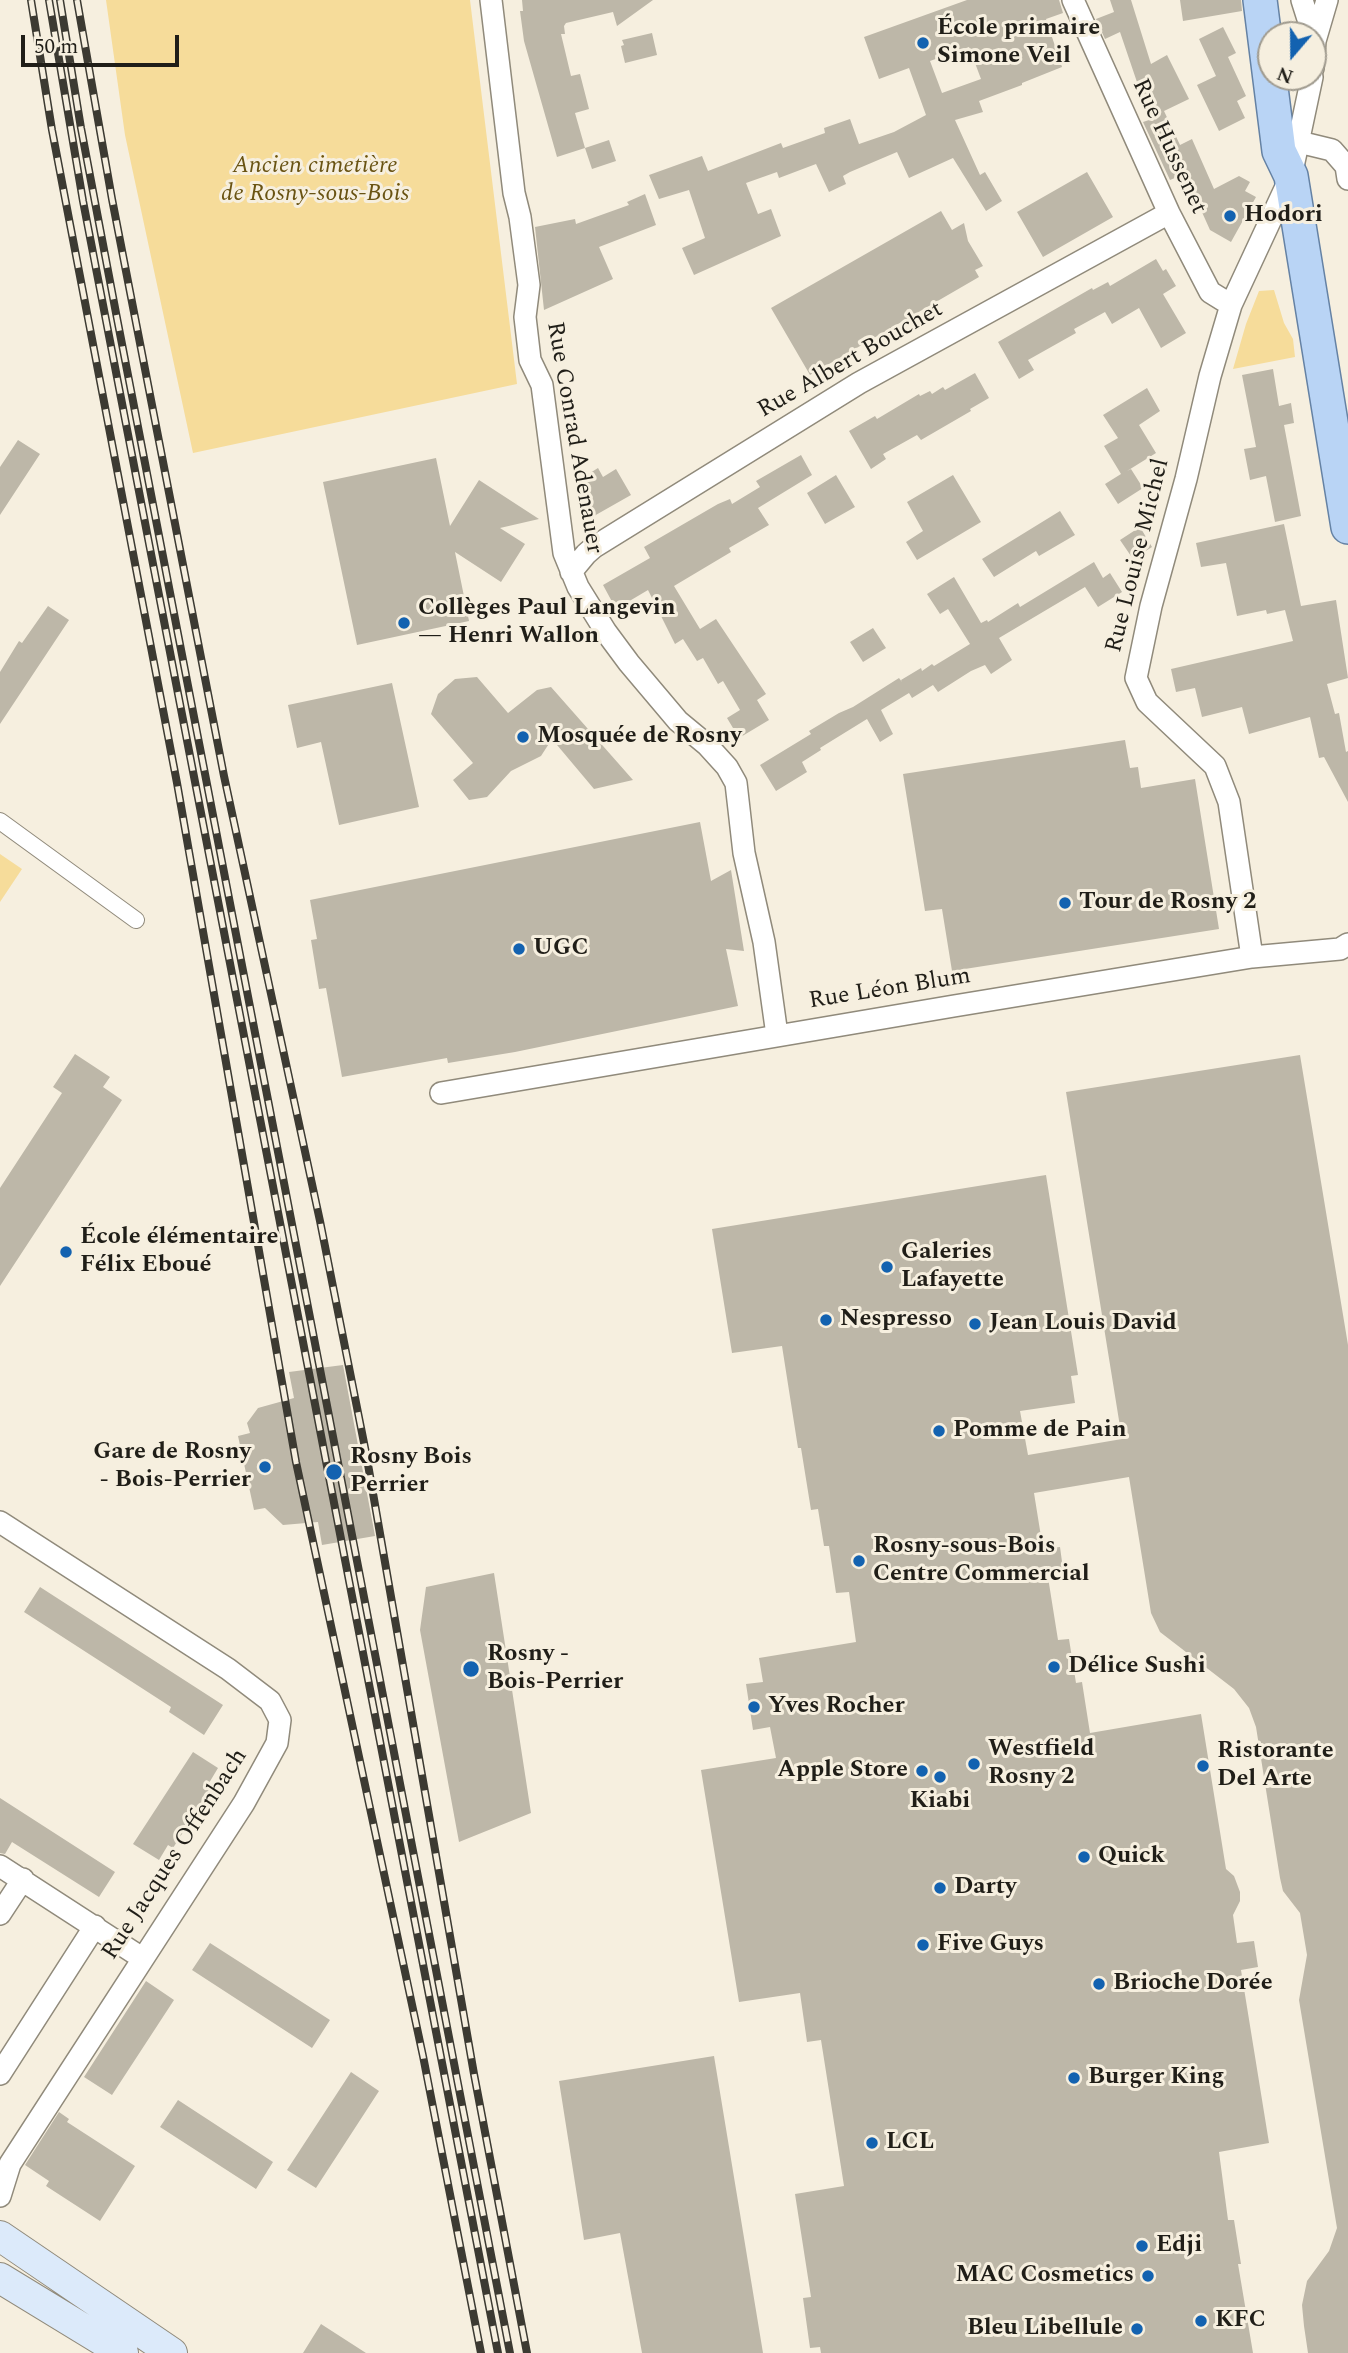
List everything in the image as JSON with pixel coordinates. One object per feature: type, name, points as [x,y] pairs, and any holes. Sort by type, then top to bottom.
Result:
[{"type":"main road","points":[[1260,0],[1279,150],[1291,176],[1348,527]]},
{"type":"main road","points":[[0,2236],[172,2353]]},
{"type":"main road","points":[[0,2278],[123,2353]]},
{"type":"street","name":"Rue Conrad Adenauer","points":[[491,0],[528,285],[525,317],[530,360],[542,386],[561,533],[571,572],[606,632],[629,663],[678,721],[707,745],[727,767],[736,783],[744,853],[764,942],[777,1035]]},
{"type":"street","name":"Rue Hussenet","points":[[1073,0],[1169,213],[1210,292],[1231,305]]},
{"type":"street","points":[[1302,0],[1309,21]]},
{"type":"street","points":[[1321,21],[1327,0]]},
{"type":"street","name":"Rue Louise Michel","points":[[1252,957],[1228,802],[1215,766],[1146,702],[1136,678],[1151,606],[1186,479],[1210,376],[1231,305],[1291,176],[1309,91]]},
{"type":"street","points":[[1298,142],[1332,150],[1346,166],[1348,178]]},
{"type":"street","name":"Rue Albert Bouchet","points":[[571,572],[594,547],[859,383],[1169,213]]},
{"type":"street","points":[[0,821],[136,920]]},
{"type":"street","name":"Rue Léon Blum","points":[[441,1093],[1252,957],[1345,948]]},
{"type":"street","name":"Rue Jacques Offenbach","points":[[0,1522],[228,1669],[270,1701],[280,1720],[277,1743],[244,1803],[5,2166],[0,2196]]},
{"type":"street","points":[[0,1866],[142,1958]]},
{"type":"street","points":[[0,1914],[23,1879]]},
{"type":"street","points":[[0,2074],[95,1926]]},
{"type":"street","points":[[0,2289],[32,2297]]},
{"type":"green space","name":"Ancien cimetière de Rosny-sous-Bois","points":[[106,0],[470,0],[517,384],[193,453],[125,135]]},
{"type":"green space","points":[[1274,290],[1284,323],[1293,339],[1295,357],[1233,369],[1259,291]]},
{"type":"green space","points":[[0,854],[22,869],[0,902]]},
{"type":"building","points":[[522,0],[653,0],[617,26],[613,12],[566,23],[564,26],[565,34],[561,34],[571,76],[580,74],[589,109],[575,113],[585,148],[557,157],[524,41],[520,11],[523,11]]},
{"type":"building","points":[[967,0],[1059,0],[1063,13],[1046,19],[1062,67],[979,101],[983,112],[955,120],[980,175],[985,172],[1002,201],[986,211],[953,158],[909,178],[897,152],[843,176],[846,184],[829,192],[816,164],[779,178],[777,172],[746,183],[758,214],[771,209],[781,236],[694,275],[682,248],[705,238],[689,190],[659,199],[649,175],[702,156],[708,171],[781,143],[783,148],[825,133],[824,128],[850,119],[859,144],[894,132],[926,115],[909,68],[879,79],[864,37]],"holes":[[[969,47],[981,79],[942,93],[930,61]]]},
{"type":"building","points":[[1110,0],[1131,0],[1151,64],[1167,55],[1189,99],[1164,111],[1180,145],[1192,139],[1214,189],[1239,176],[1250,182],[1245,191],[1256,197],[1231,242],[1210,230],[1188,181],[1186,182],[1182,175],[1170,180],[1143,122],[1149,120],[1136,89],[1139,88],[1120,32],[1105,39],[1096,19],[1114,12]]},
{"type":"building","points":[[1180,0],[1241,0],[1242,11],[1183,21]]},
{"type":"building","points":[[1223,27],[1236,53],[1228,57],[1246,96],[1237,101],[1245,118],[1219,131],[1197,85],[1216,76],[1199,39]]},
{"type":"building","points":[[652,33],[657,55],[625,63],[622,40]]},
{"type":"building","points":[[609,140],[616,161],[592,169],[585,148]]},
{"type":"building","points":[[1087,172],[1113,217],[1043,257],[1017,212]]},
{"type":"building","points":[[645,194],[656,225],[599,247],[613,279],[544,310],[535,227],[575,219],[576,224],[629,205],[627,202]]},
{"type":"building","points":[[941,211],[952,230],[964,223],[968,241],[983,266],[975,270],[979,277],[810,375],[771,308]]},
{"type":"building","points":[[1156,259],[1176,286],[1163,294],[1186,333],[1161,348],[1139,308],[1112,324],[1105,312],[1074,329],[1076,333],[1028,360],[1034,370],[1019,379],[998,342],[1092,288],[1093,290],[1108,282],[1110,286]]},
{"type":"building","points":[[1273,369],[1279,406],[1291,403],[1294,423],[1284,425],[1301,516],[1275,522],[1266,476],[1250,480],[1244,449],[1256,447],[1242,375]]},
{"type":"building","points":[[975,373],[989,398],[921,440],[917,435],[883,454],[886,459],[871,469],[849,431],[875,416],[877,419],[919,394],[920,396],[930,391],[932,394],[943,387],[945,390]]},
{"type":"building","points":[[1147,388],[1160,411],[1139,425],[1156,453],[1127,471],[1131,469],[1143,488],[1118,504],[1105,484],[1121,474],[1104,446],[1118,438],[1103,415]]},
{"type":"building","points":[[18,440],[40,454],[0,515],[0,467]]},
{"type":"building","points":[[801,455],[812,475],[758,508],[769,525],[729,548],[731,552],[674,586],[700,629],[716,619],[766,694],[757,700],[769,720],[739,738],[727,718],[740,710],[723,681],[718,684],[703,658],[697,661],[683,639],[675,644],[648,590],[616,609],[603,585],[650,558],[644,547],[718,504],[730,499],[732,504],[760,487],[756,481]]},
{"type":"building","points":[[436,458],[450,526],[479,480],[539,519],[500,528],[525,544],[501,582],[455,552],[469,621],[357,645],[323,482]]},
{"type":"building","points":[[598,468],[603,477],[616,469],[631,495],[594,516],[579,490],[587,486],[582,478]]},
{"type":"building","points":[[836,475],[855,507],[825,524],[807,493]]},
{"type":"building","points":[[953,475],[981,522],[917,560],[906,542],[923,531],[907,502]]},
{"type":"building","points":[[1060,511],[1075,535],[1039,556],[1036,551],[994,577],[982,559]]},
{"type":"building","points":[[1284,524],[1301,606],[1336,600],[1348,678],[1327,684],[1335,714],[1339,713],[1346,752],[1348,751],[1348,802],[1324,757],[1319,758],[1310,717],[1249,734],[1242,707],[1202,717],[1195,688],[1176,692],[1171,669],[1293,641],[1285,610],[1267,614],[1266,610],[1237,616],[1226,563],[1201,567],[1196,543]]},
{"type":"building","points":[[1140,527],[1152,547],[1133,559],[1120,540]]},
{"type":"building","points":[[1094,562],[1103,578],[1110,573],[1122,592],[1098,607],[1085,587],[999,638],[1012,660],[991,674],[985,665],[938,692],[933,685],[912,698],[909,693],[881,710],[893,734],[880,742],[867,719],[802,762],[807,772],[776,791],[760,765],[811,734],[809,731],[899,678],[902,682],[901,680],[921,668],[922,671],[932,664],[934,666],[970,644],[948,609],[940,614],[927,594],[954,577],[981,623],[987,620],[988,622],[1018,603],[1020,607]]},
{"type":"building","points":[[48,606],[69,620],[0,724],[0,672],[19,641],[22,643]]},
{"type":"building","points":[[873,628],[886,648],[863,662],[850,642]]},
{"type":"building","name":"Mosquée de Rosny","points":[[477,677],[508,713],[537,690],[551,687],[633,780],[594,789],[552,739],[541,756],[511,771],[487,797],[469,800],[453,780],[473,763],[431,714],[438,694],[455,679]]},
{"type":"building","points":[[392,683],[419,807],[339,825],[321,742],[297,748],[288,705]]},
{"type":"building","points":[[1125,740],[1130,768],[1138,767],[1141,788],[1195,779],[1219,929],[952,971],[942,909],[925,911],[903,774]]},
{"type":"building","name":"UGC","points":[[700,822],[711,881],[731,870],[744,951],[726,949],[738,1006],[515,1052],[448,1063],[447,1058],[342,1077],[326,988],[319,989],[311,940],[317,939],[310,900]]},
{"type":"building","points":[[75,1054],[110,1077],[103,1087],[122,1100],[0,1286],[0,1188],[62,1093],[53,1087]]},
{"type":"building","name":"Westfield Rosny 2","points":[[1300,1055],[1348,1345],[1348,2353],[1308,2353],[1304,2326],[1302,2305],[1307,2281],[1329,2251],[1337,2228],[1299,2000],[1307,1955],[1300,1913],[1283,1891],[1280,1878],[1256,1727],[1249,1708],[1234,1689],[1160,1632],[1151,1613],[1129,1477],[1034,1493],[1043,1549],[1060,1547],[1063,1569],[1047,1571],[1058,1640],[1069,1639],[1076,1683],[1082,1682],[1090,1733],[1201,1714],[1226,1869],[1234,1876],[1240,1892],[1240,1901],[1233,1915],[1237,1943],[1254,1941],[1258,1967],[1241,1970],[1269,2143],[1219,2152],[1228,2220],[1234,2220],[1241,2264],[1238,2264],[1253,2353],[821,2353],[820,2347],[810,2348],[803,2298],[811,2297],[795,2194],[844,2186],[821,2040],[807,2042],[800,1993],[739,2002],[701,1770],[776,1758],[770,1727],[753,1730],[746,1684],[763,1682],[759,1658],[856,1642],[849,1592],[836,1593],[829,1546],[824,1546],[818,1509],[811,1510],[782,1346],[732,1353],[712,1229],[1046,1175],[1078,1375],[1071,1376],[1075,1403],[1020,1411],[1028,1455],[1122,1439],[1066,1092]]},
{"type":"building","points":[[343,1365],[375,1536],[322,1545],[318,1522],[283,1525],[265,1508],[254,1510],[238,1436],[250,1433],[247,1423],[258,1408],[294,1398],[289,1372]]},
{"type":"building","points":[[494,1573],[531,1813],[459,1842],[420,1630],[426,1587]]},
{"type":"building","points":[[40,1587],[223,1705],[204,1735],[169,1712],[171,1707],[24,1612]]},
{"type":"building","points":[[193,1752],[218,1768],[209,1783],[213,1785],[173,1848],[168,1845],[159,1860],[133,1844]]},
{"type":"building","points":[[0,1798],[115,1872],[99,1897],[12,1842],[5,1854],[0,1853]]},
{"type":"building","points":[[210,1943],[330,2020],[312,2048],[192,1970]]},
{"type":"building","points":[[146,1981],[174,2000],[112,2095],[84,2077]]},
{"type":"building","points":[[714,2056],[763,2353],[642,2353],[620,2233],[584,2240],[559,2081]]},
{"type":"building","points":[[351,2072],[379,2091],[316,2188],[287,2170]]},
{"type":"building","points":[[178,2100],[273,2162],[256,2189],[160,2127]]},
{"type":"building","points":[[59,2112],[69,2119],[67,2122],[135,2166],[100,2221],[46,2186],[49,2181],[25,2165]]},
{"type":"building","points":[[321,2324],[366,2353],[303,2353]]},
{"type":"railway","points":[[31,0],[52,130],[177,783],[296,1462],[423,2056],[481,2353]]},
{"type":"railway","points":[[49,0],[83,201],[498,2353]]},
{"type":"railway","points":[[60,0],[116,313],[510,2353]]},
{"type":"railway","points":[[77,0],[112,199],[224,776],[320,1221],[366,1453],[474,2074],[527,2353]]},
{"type":"place","name":"École primaire Simone Veil","points":[[923,43]]},
{"type":"place","name":"Hodori","points":[[1230,216]]},
{"type":"place","name":"Collèges Paul Langevin — Henri Wallon","points":[[404,623]]},
{"type":"place","name":"Mosquée de Rosny","points":[[523,737]]},
{"type":"place","name":"Tour de Rosny 2","points":[[1065,903]]},
{"type":"place","name":"UGC","points":[[519,949]]},
{"type":"place","name":"École élémentaire Félix Eboué","points":[[66,1252]]},
{"type":"place","name":"Galeries Lafayette","points":[[887,1267]]},
{"type":"place","name":"Nespresso","points":[[826,1320]]},
{"type":"place","name":"Jean Louis David","points":[[975,1324]]},
{"type":"place","name":"Pomme de Pain","points":[[939,1431]]},
{"type":"place","name":"Gare de Rosny - Bois-Perrier","points":[[265,1467]]},
{"type":"place","name":"Rosny Bois Perrier","points":[[334,1472]]},
{"type":"place","name":"Rosny-sous-Bois Centre Commercial","points":[[859,1561]]},
{"type":"place","name":"Délice Sushi","points":[[1054,1667]]},
{"type":"place","name":"Rosny - Bois-Perrier","points":[[471,1669]]},
{"type":"place","name":"Yves Rocher","points":[[754,1707]]},
{"type":"place","name":"Westfield Rosny 2","points":[[974,1764]]},
{"type":"place","name":"Ristorante Del Arte","points":[[1203,1766]]},
{"type":"place","name":"Apple Store","points":[[922,1771]]},
{"type":"place","name":"Kiabi","points":[[940,1777]]},
{"type":"place","name":"Quick","points":[[1084,1857]]},
{"type":"place","name":"Darty","points":[[940,1888]]},
{"type":"place","name":"Five Guys","points":[[923,1945]]},
{"type":"place","name":"Brioche Dorée","points":[[1099,1984]]},
{"type":"place","name":"Burger King","points":[[1074,2078]]},
{"type":"place","name":"LCL","points":[[872,2143]]},
{"type":"place","name":"Edji","points":[[1142,2246]]},
{"type":"place","name":"MAC Cosmetics","points":[[1148,2276]]},
{"type":"place","name":"KFC","points":[[1201,2321]]},
{"type":"place","name":"Bleu Libellule","points":[[1137,2329]]}]
